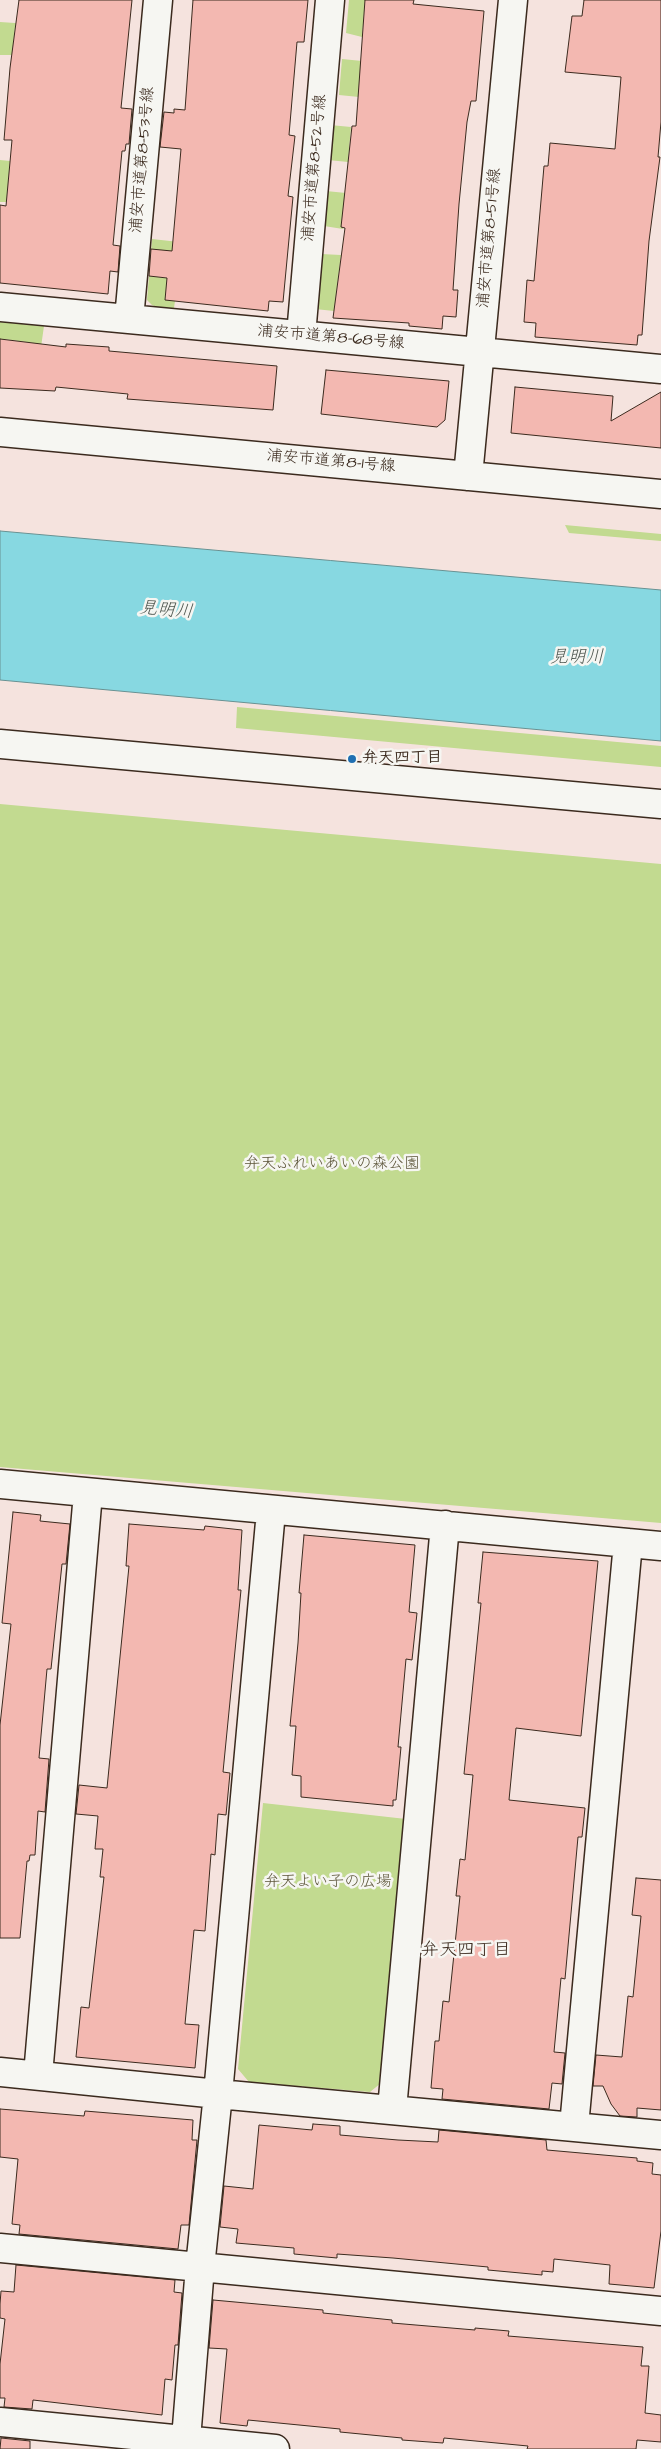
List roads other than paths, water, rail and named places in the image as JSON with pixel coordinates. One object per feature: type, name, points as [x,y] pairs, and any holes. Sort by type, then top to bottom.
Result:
[{"type":"street","name":"浦安市道第8-53号線","points":[[129,319],[158,0]]},
{"type":"street","name":"浦安市道第8-52号線","points":[[300,335],[330,0]]},
{"type":"street","name":"浦安市道第8-51号線","points":[[468,476],[513,0]]},
{"type":"street","name":"浦安市道第8-68号線","points":[[0,307],[661,366]]},
{"type":"street","name":"浦安市道第8-1号線","points":[[0,432],[661,494]]},
{"type":"street","points":[[0,744],[661,804]]},
{"type":"street","points":[[0,1484],[271,1511],[445,1525],[661,1546]]},
{"type":"street","points":[[38,2075],[88,1493]]},
{"type":"street","points":[[186,2439],[200,2267],[218,2094],[271,1511]]},
{"type":"street","points":[[392,2109],[445,1525]]},
{"type":"street","points":[[574,2126],[628,1543]]},
{"type":"street","points":[[0,2072],[661,2135]]},
{"type":"street","points":[[0,2248],[661,2311]]},
{"type":"street","points":[[0,2422],[275,2449]]},
{"type":"water","name":"見明川","points":[[0,531],[661,590],[661,741],[0,680]]},
{"type":"place","name":"弁天四丁目","points":[[352,759]]},
{"type":"district","name":"弁天四丁目","points":[[466,1951]]},
{"type":"park label","name":"弁天ふれいあいの森公園","points":[[332,1165]]},
{"type":"park label","name":"弁天よい子の広場","points":[[328,1883]]}]
